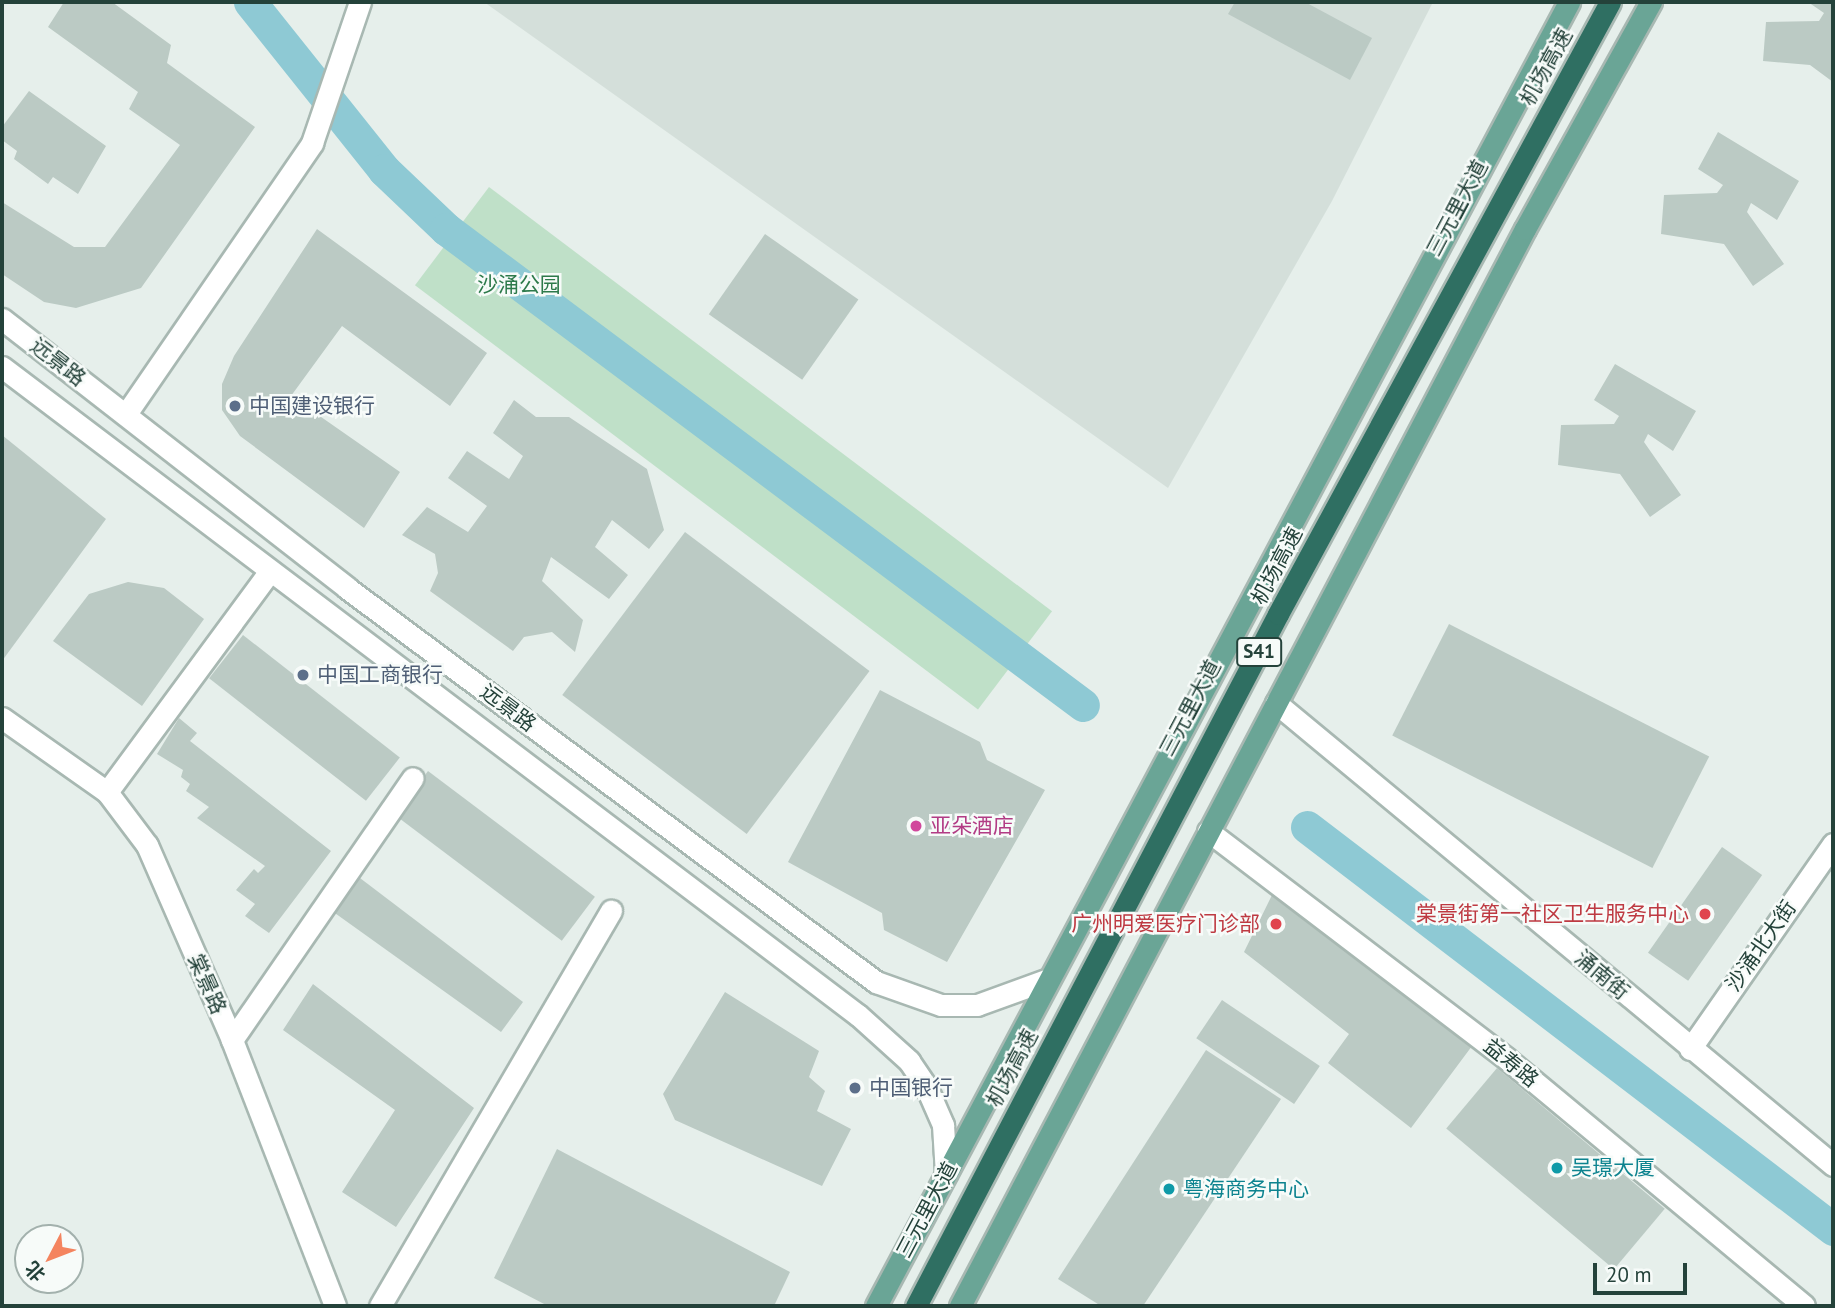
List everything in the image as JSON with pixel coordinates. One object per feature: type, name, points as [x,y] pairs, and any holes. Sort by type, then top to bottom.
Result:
[{"type":"highway","name":"机场高速","points":[[916,1306],[1285,602],[1610,2]]},
{"type":"main road","name":"三元里大道","points":[[876,1306],[1046,980],[1569,2]]},
{"type":"main road","points":[[960,1306],[1208,831],[1651,2]]},
{"type":"street","points":[[126,414],[312,143],[343,43],[360,2]]},
{"type":"street","name":"远景路","points":[[2,319],[876,982],[941,1005],[977,1005],[1046,980]]},
{"type":"street","name":"远景路","points":[[2,367],[891,1044],[936,1105],[946,1174]]},
{"type":"street","points":[[107,792],[269,572]]},
{"type":"street","name":"涌南街","points":[[1276,703],[1833,1165]]},
{"type":"street","name":"棠景路","points":[[2,718],[107,792],[147,845],[232,1040],[335,1306]]},
{"type":"street","points":[[232,1040],[413,778]]},
{"type":"street","name":"益寿路","points":[[1208,831],[1507,1059],[1804,1306]]},
{"type":"street","name":"沙涌北大街","points":[[1690,1049],[1833,844]]},
{"type":"street","points":[[380,1306],[611,910]]},
{"type":"shaded area","points":[[484,2],[1433,2],[1332,201],[1168,488]]},
{"type":"green space","name":"沙涌公园","points":[[489,187],[1052,611],[978,710],[415,285]]},
{"type":"building","points":[[64,2],[112,2],[171,45],[167,63],[255,127],[141,288],[76,308],[44,302],[2,274],[2,202],[74,247],[105,247],[180,145],[129,109],[138,92],[48,27]]},
{"type":"building","points":[[1235,2],[1305,2],[1372,38],[1350,80],[1228,14]]},
{"type":"building","points":[[1808,2],[1833,2],[1833,82],[1810,65],[1763,61],[1766,22],[1819,21],[1824,13]]},
{"type":"building","points":[[29,91],[106,146],[78,194],[53,177],[48,184],[14,159],[17,151],[2,140],[2,127]]},
{"type":"building","points":[[1718,132],[1799,181],[1777,220],[1751,203],[1747,212],[1784,264],[1753,286],[1724,244],[1661,234],[1664,195],[1717,193],[1723,185],[1698,169]]},
{"type":"building","points":[[317,229],[487,353],[450,406],[342,326],[291,396],[400,472],[364,528],[240,436],[222,410],[222,384],[234,356]]},
{"type":"building","points":[[765,234],[858,299],[802,380],[709,314]]},
{"type":"building","points":[[1615,364],[1696,411],[1673,451],[1648,434],[1644,442],[1681,495],[1650,517],[1620,474],[1558,465],[1561,425],[1614,424],[1619,416],[1594,400]]},
{"type":"building","points":[[514,400],[536,417],[569,417],[647,469],[664,530],[649,549],[612,520],[595,547],[628,575],[609,599],[551,557],[542,581],[583,620],[575,652],[552,632],[524,637],[513,651],[430,591],[438,573],[435,554],[402,535],[427,507],[468,532],[487,506],[448,478],[467,451],[509,479],[523,456],[493,433]]},
{"type":"building","points":[[2,435],[106,519],[2,661]]},
{"type":"building","points":[[685,532],[869,671],[747,834],[562,695]]},
{"type":"building","points":[[128,582],[164,588],[204,619],[142,706],[53,641],[89,594]]},
{"type":"building","points":[[1449,624],[1709,757],[1652,868],[1392,735]]},
{"type":"building","points":[[243,635],[400,758],[366,801],[209,678]]},
{"type":"building","name":"亚朵酒店","points":[[880,690],[980,742],[987,760],[1045,790],[947,962],[884,930],[882,913],[788,862]]},
{"type":"building","points":[[179,718],[197,733],[190,741],[331,851],[269,933],[245,916],[255,904],[236,890],[254,869],[258,873],[265,866],[197,818],[209,807],[186,791],[190,784],[181,777],[183,770],[157,754]]},
{"type":"building","points":[[428,771],[595,897],[562,941],[395,815]]},
{"type":"building","name":"棠景街第一社区卫生服务中心","points":[[1722,847],[1762,875],[1688,981],[1648,953]]},
{"type":"building","points":[[356,875],[523,1002],[501,1032],[332,911]]},
{"type":"building","points":[[1273,893],[1472,1046],[1411,1128],[1328,1063],[1349,1034],[1244,952]]},
{"type":"building","points":[[313,984],[474,1108],[396,1227],[342,1192],[395,1110],[283,1030]]},
{"type":"building","points":[[725,992],[819,1051],[809,1077],[825,1091],[817,1111],[851,1129],[822,1186],[675,1120],[663,1094]]},
{"type":"building","points":[[1222,1000],[1320,1066],[1294,1104],[1196,1038]]},
{"type":"building","name":"粤海商务中心","points":[[1206,1050],[1281,1099],[1143,1306],[1101,1306],[1058,1279]]},
{"type":"building","name":"吴璟大厦","points":[[1497,1068],[1665,1209],[1614,1269],[1446,1129]]},
{"type":"building","points":[[557,1149],[790,1272],[774,1306],[548,1306],[494,1278]]},
{"type":"waterway","points":[[250,2],[384,170],[446,229],[1083,705]]},
{"type":"waterway","points":[[1307,827],[1833,1229]]},
{"type":"place","name":"中国建设银行","points":[[235,406]]},
{"type":"place","name":"中国工商银行","points":[[303,675]]},
{"type":"place","name":"亚朵酒店","points":[[916,826]]},
{"type":"place","name":"棠景街第一社区卫生服务中心","points":[[1705,914]]},
{"type":"place","name":"广州明爱医疗门诊部","points":[[1276,924]]},
{"type":"place","name":"中国银行","points":[[855,1088]]},
{"type":"place","name":"吴璟大厦","points":[[1557,1168]]},
{"type":"place","name":"粤海商务中心","points":[[1169,1189]]}]
